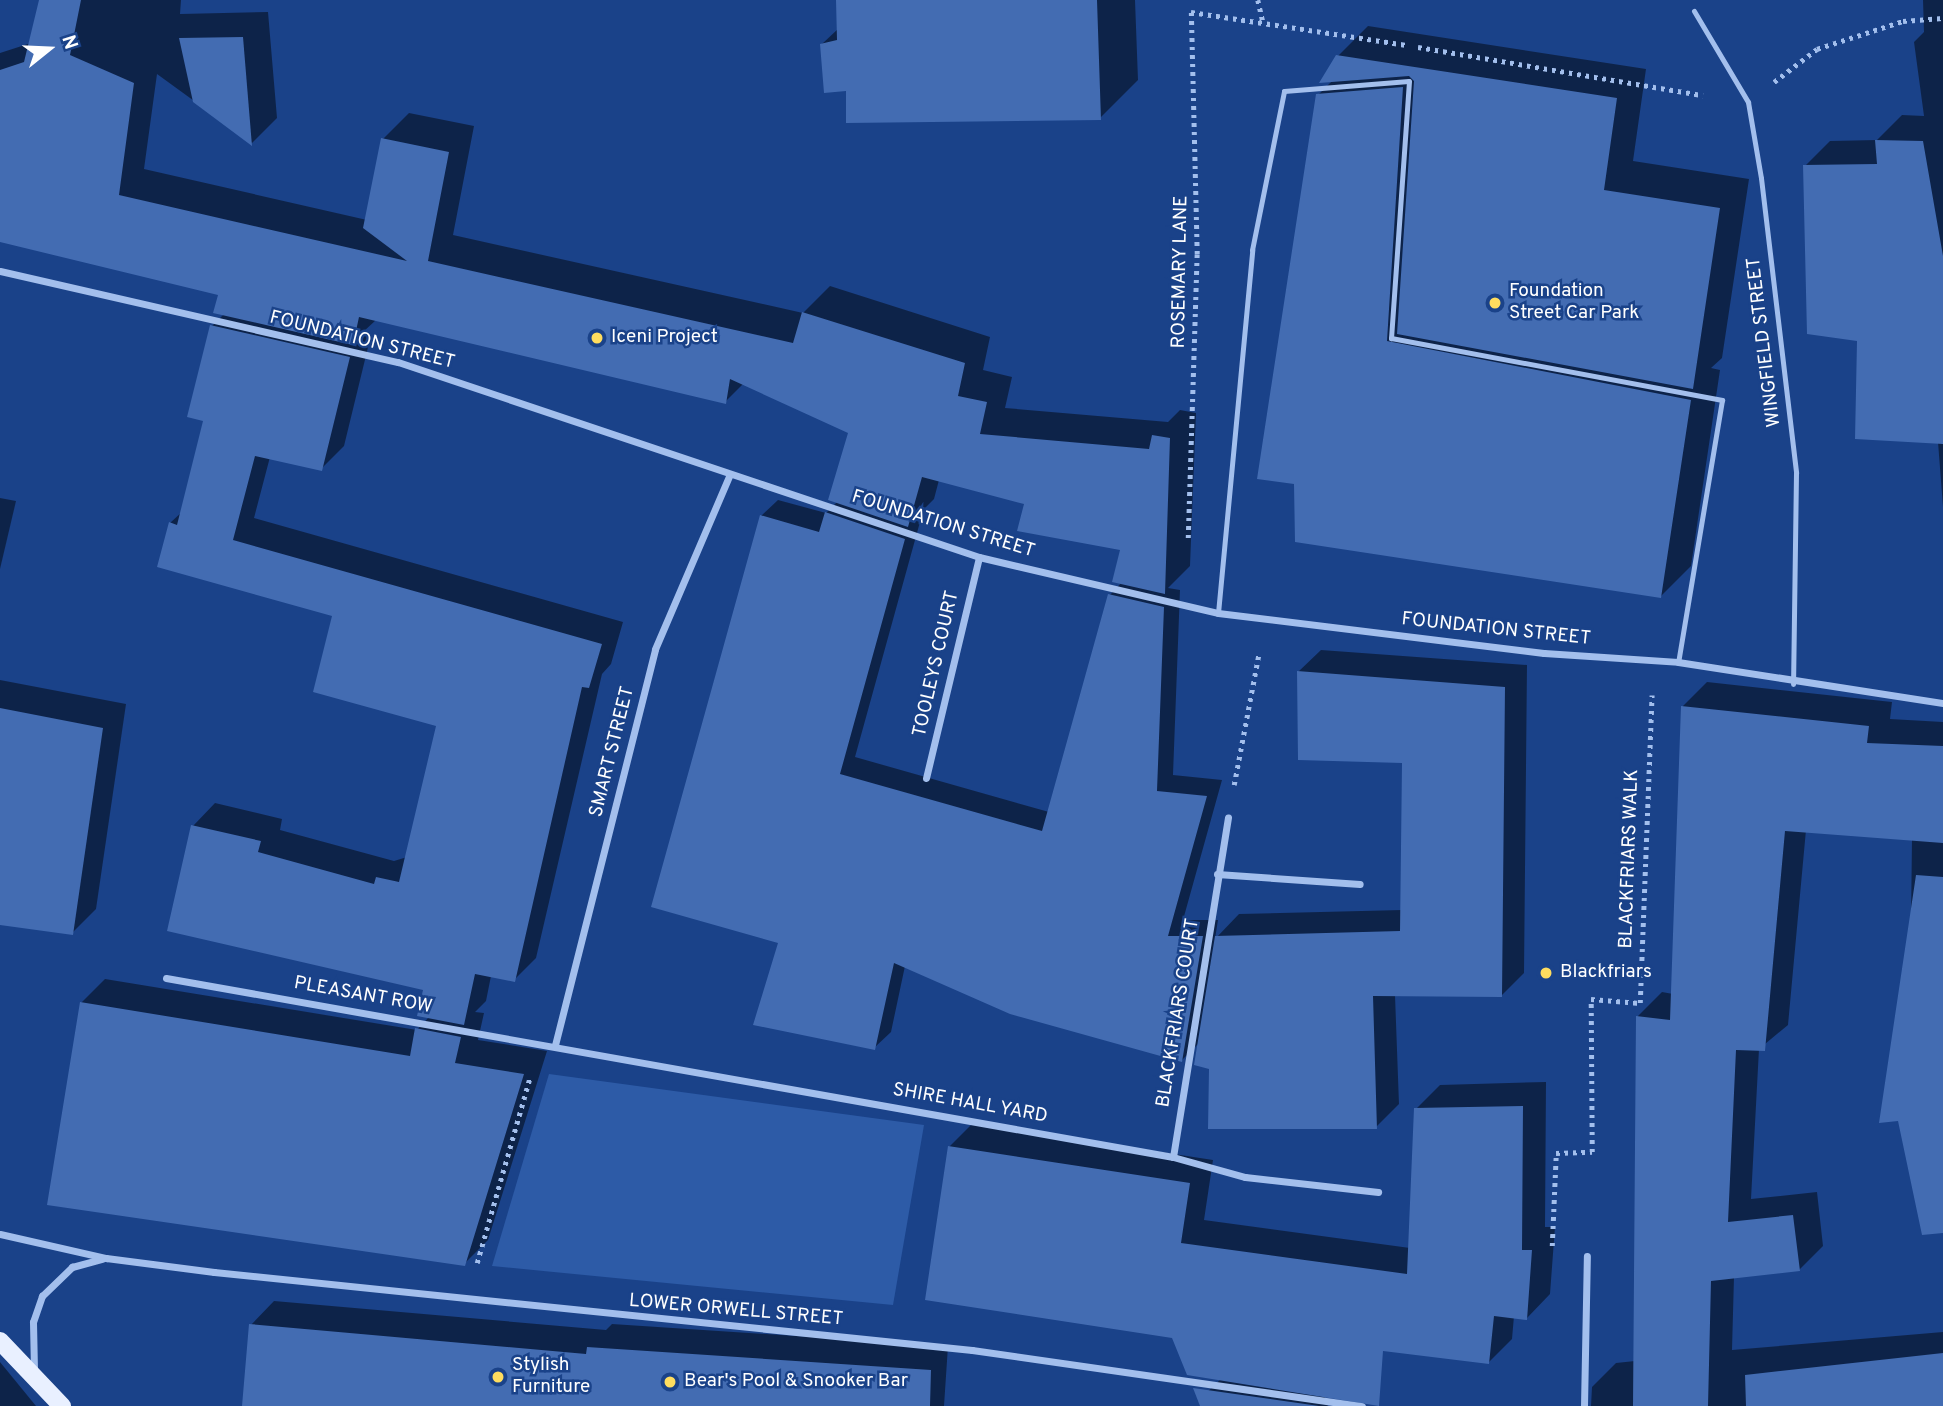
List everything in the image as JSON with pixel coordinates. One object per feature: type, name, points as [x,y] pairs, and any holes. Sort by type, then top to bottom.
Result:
[{"type":"main road","points":[[0,1341],[62,1406]]},
{"type":"street","name":"FOUNDATION STREET","points":[[0,271],[398,362],[729,476],[979,557],[1218,613],[1544,653],[1678,662],[1793,684],[1943,703]]},
{"type":"street","name":"SMART STREET","points":[[555,1045],[655,649],[729,476]]},
{"type":"street","name":"TOOLEYS COURT","points":[[926,778],[979,557]]},
{"type":"street","name":"BLACKFRIARS COURT","points":[[1173,1157],[1228,817]]},
{"type":"street","points":[[1217,874],[1360,884]]},
{"type":"street","name":"PLEASANT ROW","points":[[166,978],[555,1045]]},
{"type":"street","name":"SHIRE HALL YARD","points":[[555,1045],[1173,1157],[1245,1177],[1378,1192]]},
{"type":"street","name":"LOWER ORWELL STREET","points":[[0,1234],[106,1258],[466,1301],[972,1350],[1362,1406]]},
{"type":"street","points":[[1584,1406],[1587,1256]]},
{"type":"street","name":"LOWER ORWELL STREET","points":[[40,1385],[31,1349],[42,1296],[72,1267],[106,1258]]},
{"type":"lane","name":"WINGFIELD STREET","points":[[1695,11],[1748,102],[1796,473],[1793,684]]},
{"type":"lane","points":[[1218,613],[1252,250],[1284,91],[1409,81],[1391,338],[1722,400],[1678,662]]},
{"type":"path","points":[[1258,0],[1262,22],[1748,102],[1817,48],[1903,21],[1943,18]]},
{"type":"path","name":"ROSEMARY LANE","points":[[1186,605],[1197,254],[1191,12],[1262,22]]},
{"type":"path","points":[[1228,817],[1265,618]]},
{"type":"path","name":"BLACKFRIARS WALK","points":[[1587,1256],[1551,1259],[1556,1153],[1592,1152],[1591,999],[1640,1003],[1653,680],[1678,662]]},
{"type":"path","points":[[466,1301],[531,1072],[555,1045]]},
{"type":"shaded area","points":[[549,1074],[924,1125],[893,1305],[492,1266]]},
{"type":"building","points":[[39,0],[81,0],[70,55],[134,83],[119,195],[407,261],[363,228],[381,138],[449,152],[428,261],[793,343],[802,312],[965,363],[958,396],[987,402],[980,434],[1149,449],[1152,435],[1170,438],[1165,594],[1112,582],[1120,550],[1017,531],[1024,504],[922,477],[908,527],[828,500],[848,433],[730,379],[726,404],[359,317],[353,345],[213,313],[218,295],[0,242],[0,70],[24,62]]},
{"type":"building","points":[[836,0],[1097,0],[1101,120],[846,123],[846,91],[824,93],[820,44],[837,40]]},
{"type":"building","points":[[243,37],[252,146],[193,102],[179,38]]},
{"type":"building","points":[[1336,55],[1617,98],[1604,190],[1720,208],[1693,389],[1397,334],[1414,81],[1409,76],[1319,83]]},
{"type":"building","points":[[1403,87],[1387,341],[1691,400],[1661,598],[1295,542],[1294,484],[1257,479],[1316,94]]},
{"type":"building","points":[[1875,140],[1923,141],[1943,256],[1943,444],[1855,439],[1857,341],[1807,334],[1803,165],[1877,164]]},
{"type":"building","points":[[210,325],[350,357],[322,471],[255,456],[233,540],[602,644],[589,688],[582,687],[515,982],[475,974],[464,1025],[417,1016],[423,990],[167,931],[191,825],[261,841],[258,852],[374,884],[376,877],[399,882],[436,726],[313,692],[332,616],[157,567],[169,522],[177,525],[203,421],[187,417]]},
{"type":"building","points":[[825,512],[905,539],[840,774],[1042,831],[1108,594],[1164,607],[1157,791],[1207,796],[1168,936],[1203,936],[1182,1062],[1010,1014],[894,963],[875,1050],[753,1025],[778,943],[651,907],[760,515],[819,532]]},
{"type":"building","points":[[1297,671],[1505,687],[1502,997],[1373,996],[1377,1129],[1208,1129],[1209,1069],[1194,1065],[1215,936],[1400,931],[1402,763],[1298,760]]},
{"type":"building","points":[[1681,706],[1869,726],[1867,743],[1943,746],[1943,843],[1785,831],[1765,1051],[1736,1050],[1728,1222],[1793,1215],[1800,1271],[1711,1281],[1708,1406],[1633,1406],[1636,1016],[1670,1020]]},
{"type":"building","points":[[0,708],[103,728],[73,935],[0,925]]},
{"type":"building","points":[[1916,875],[1943,877],[1943,1233],[1922,1235],[1898,1121],[1879,1123]]},
{"type":"building","points":[[80,1002],[410,1056],[415,1028],[461,1037],[455,1063],[524,1074],[465,1266],[47,1205]]},
{"type":"building","points":[[1523,1106],[1522,1250],[1532,1250],[1527,1320],[1494,1316],[1489,1364],[1383,1351],[1379,1406],[1187,1375],[1172,1338],[925,1300],[948,1146],[1190,1183],[1181,1243],[1407,1274],[1414,1108]]},
{"type":"building","points":[[249,1324],[586,1354],[587,1347],[931,1370],[930,1406],[242,1406]]},
{"type":"building","points":[[1943,1353],[1943,1406],[1746,1406],[1745,1375]]},
{"type":"building","points":[[1193,1388],[1319,1406],[1200,1406]]},
{"type":"place","name":"Foundation Street Car Park","points":[[1495,303]]},
{"type":"place","name":"Iceni Project","points":[[597,338]]},
{"type":"place","name":"Blackfriars","points":[[1546,973]]},
{"type":"place","name":"Stylish Furniture","points":[[498,1377]]},
{"type":"place","name":"Bear's Pool & Snooker Bar","points":[[670,1382]]}]
